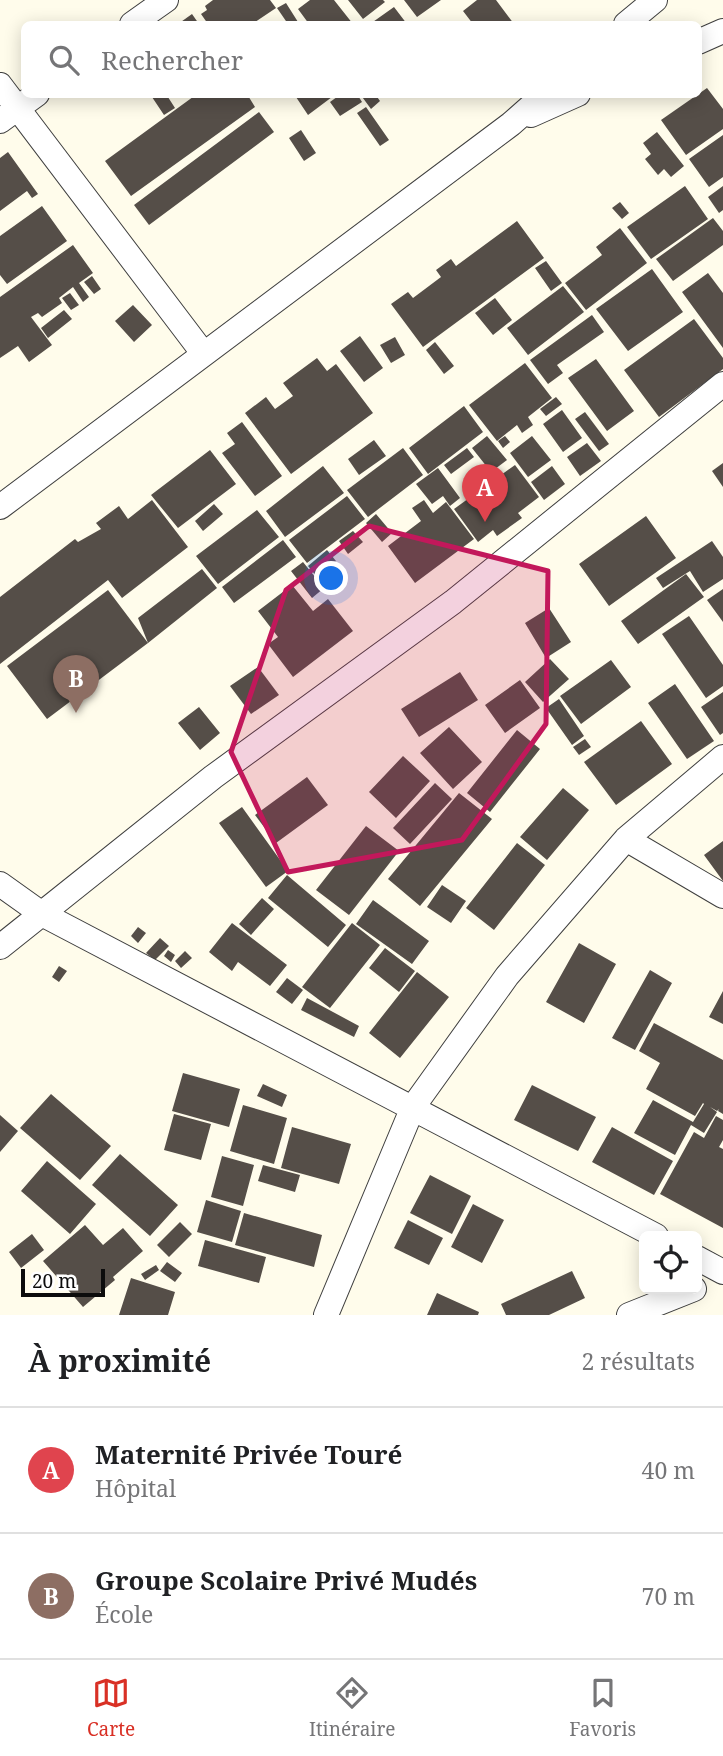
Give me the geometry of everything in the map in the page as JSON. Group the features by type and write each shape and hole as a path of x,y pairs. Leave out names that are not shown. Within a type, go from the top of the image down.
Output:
{"street":[{"path":"136,21 166,0"},
{"path":"630,21 655,0"},
{"path":"702,40 723,31"},
{"path":"0,85 203,354"},
{"path":"0,507 511,124 540,98"},
{"path":"511,124 569,98"},
{"path":"0,947 213,777 453,602 723,384"},
{"path":"326,1315 413,1107 507,976 626,839 723,757"},
{"path":"626,839 723,896"},
{"path":"0,884 42,914 647,1231"},
{"path":"702,1261 723,1274"},
{"path":"702,1284 723,1274"},
{"path":"629,1315 680,1294"}],"highlighted area":[{"path":"369,526 548,571 546,724 462,840 288,872 231,752 286,590"}],"building":[{"path":"213,0 270,0 276,8 256,21 206,21 201,14 207,10 205,6"},
{"path":"310,0 334,0 351,21 307,21 298,9"},
{"path":"348,0 383,0 385,2 363,19"},
{"path":"404,0 441,0 417,17"},
{"path":"477,0 496,0 512,21 471,21 463,11"},
{"path":"286,3 297,21 286,21 277,8"},
{"path":"394,7 405,21 374,21"},
{"path":"192,14 197,21 182,21"},
{"path":"707,88 723,109 723,129 686,155 661,120 693,98 702,98 702,91"},
{"path":"153,98 169,98 175,108 164,115"},
{"path":"192,98 249,98 255,107 131,196 105,161"},
{"path":"297,98 331,98 308,115"},
{"path":"336,98 360,98 362,102 340,116 330,102"},
{"path":"363,98 378,98 380,101 371,109"},
{"path":"366,107 389,140 380,146 357,113"},
{"path":"259,112 274,132 149,225 134,205"},
{"path":"301,130 316,153 304,161 289,138"},
{"path":"657,132 684,166 671,177 664,169 658,175 645,159 651,154 643,143"},
{"path":"723,135 723,177 709,187 689,159"},
{"path":"8,152 38,194 32,198 27,191 0,211 0,158"},
{"path":"685,186 708,219 651,259 627,227"},
{"path":"723,186 723,210 719,213 708,197"},
{"path":"620,202 629,213 622,219 612,208"},
{"path":"42,206 67,241 7,284 0,275 0,236"},
{"path":"713,218 723,231 723,245 673,281 656,259"},
{"path":"517,221 544,258 423,347 391,304 408,292 413,298 441,277 436,270 451,259 456,266"},
{"path":"620,228 647,263 586,310 565,283 602,255 596,247"},
{"path":"73,245 93,273 79,283 89,297 83,302 73,287 59,298 62,303 42,317 38,313 31,317 52,345 29,362 18,346 0,358 0,297"},
{"path":"546,261 562,283 551,291 535,268"},
{"path":"652,269 683,312 628,351 596,309"},
{"path":"708,273 723,293 723,348 682,292"},
{"path":"92,276 101,289 94,294 84,282"},
{"path":"563,286 584,312 528,355 507,328"},
{"path":"70,293 79,305 71,310 62,298"},
{"path":"495,298 512,320 493,335 475,313"},
{"path":"133,305 152,325 134,342 115,321"},
{"path":"64,310 72,319 48,338 41,328"},
{"path":"592,315 604,332 557,365 563,373 548,384 530,360"},
{"path":"694,319 723,358 723,369 659,417 624,370"},
{"path":"360,336 383,368 364,382 340,351"},
{"path":"395,337 405,355 391,363 380,345"},
{"path":"435,342 454,366 444,374 426,350"},
{"path":"317,358 327,371 336,364 373,413 291,474 245,413 266,397 275,409 293,396 283,383"},
{"path":"596,359 634,411 607,431 568,378"},
{"path":"525,363 552,398 528,417 533,425 522,433 517,425 497,441 469,405"},
{"path":"556,397 562,404 546,416 540,409"},
{"path":"464,406 483,432 428,474 409,448"},
{"path":"562,410 582,438 563,452 543,424"},
{"path":"585,412 609,444 599,451 575,419"},
{"path":"242,422 282,476 255,496 222,453 235,444 227,433"},
{"path":"487,436 507,460 491,472 472,448"},
{"path":"505,436 510,442 503,448 498,441"},
{"path":"532,436 551,460 528,477 510,453"},
{"path":"374,440 386,456 359,475 348,459"},
{"path":"587,443 601,461 580,476 567,457"},
{"path":"403,448 423,475 368,517 347,490"},
{"path":"467,448 474,457 451,474 444,465"},
{"path":"210,450 236,484 178,528 151,495"},
{"path":"723,463 723,487 712,471"},
{"path":"515,465 539,497 518,513 522,518 497,536 493,530 478,542 454,509"},
{"path":"323,466 344,493 285,537 266,511"},
{"path":"552,466 565,484 544,500 531,482"},
{"path":"438,468 460,498 450,506 443,496 432,504 416,484"},
{"path":"347,496 365,519 307,563 289,540"},
{"path":"152,500 188,547 122,598 108,580 0,664 0,597 75,539 78,542 101,529 96,523 119,506 128,519"},
{"path":"424,500 433,513 446,502 474,539 415,583 388,546 421,521 412,508"},
{"path":"214,504 223,514 203,531 195,521"},
{"path":"257,510 279,537 218,584 196,556"},
{"path":"376,514 392,533 382,542 366,523"},
{"path":"646,516 676,558 609,606 579,564"},
{"path":"353,531 363,542 348,554 339,541"},
{"path":"283,540 296,557 234,603 222,587"},
{"path":"712,541 723,557 723,579 703,592 690,571 663,588 656,578"},
{"path":"327,550 336,561 317,577 308,566"},
{"path":"303,562 324,588 312,598 291,571"},
{"path":"202,569 217,588 148,643 138,618"},
{"path":"686,574 704,597 638,644 621,621"},
{"path":"292,585 313,611 328,599 353,631 293,677 268,644 278,637 258,611"},
{"path":"723,589 723,622 707,600"},
{"path":"108,590 148,643 47,719 7,666"},
{"path":"549,608 571,642 546,658 525,623"},
{"path":"689,616 723,665 723,686 706,698 662,634"},
{"path":"550,659 569,679 543,702 525,682"},
{"path":"611,660 631,687 581,724 560,696"},
{"path":"258,667 279,695 251,714 230,686"},
{"path":"460,672 478,700 419,737 401,709"},
{"path":"520,680 540,708 505,733 485,705"},
{"path":"675,684 714,741 687,759 648,703"},
{"path":"723,692 723,733 720,735 701,707"},
{"path":"559,699 584,736 572,745 546,708"},
{"path":"199,707 220,733 200,750 178,723"},
{"path":"641,721 672,764 616,805 584,762"},
{"path":"449,727 482,762 453,789 420,753"},
{"path":"517,730 540,749 490,812 467,793"},
{"path":"585,739 591,747 579,755 573,747"},
{"path":"403,756 430,781 396,818 369,792"},
{"path":"307,777 328,805 276,843 255,815"},
{"path":"435,783 452,799 410,844 393,828"},
{"path":"563,788 589,810 547,860 520,837"},
{"path":"459,793 492,819 420,906 388,879"},
{"path":"242,807 288,871 266,887 219,823"},
{"path":"366,826 399,851 349,915 316,890"},
{"path":"723,841 723,881 704,855"},
{"path":"517,843 545,865 494,930 466,908"},
{"path":"287,875 346,925 328,947 268,898"},
{"path":"442,885 466,901 451,923 427,907"},
{"path":"262,898 274,909 251,935 239,924"},
{"path":"373,900 429,941 412,964 356,924"},
{"path":"232,923 287,965 270,986 238,962 232,971 209,952"},
{"path":"352,923 380,945 330,1008 302,987"},
{"path":"138,927 146,933 138,943 131,936"},
{"path":"160,938 169,946 155,960 146,953"},
{"path":"579,943 616,964 584,1023 546,1002"},
{"path":"385,948 415,971 399,992 369,968"},
{"path":"168,950 175,955 171,962 164,956"},
{"path":"185,951 192,958 181,968 175,961"},
{"path":"59,966 67,971 59,982 52,977"},
{"path":"650,970 672,983 635,1050 612,1038"},
{"path":"417,972 449,997 400,1058 369,1033"},
{"path":"287,978 303,990 292,1004 276,992"},
{"path":"723,991 723,1024 709,1017"},
{"path":"307,998 359,1026 354,1037 301,1010"},
{"path":"654,1023 723,1060 723,1114 719,1109 717,1111 710,1107 717,1112 704,1133 691,1125 675,1155 634,1133 653,1100 693,1122 704,1104 695,1116 646,1089 660,1063 639,1051"},
{"path":"183,1073 240,1089 229,1127 172,1111"},
{"path":"263,1084 287,1095 282,1107 257,1096"},
{"path":"532,1085 596,1117 578,1151 514,1120"},
{"path":"51,1094 111,1146 80,1180 20,1128"},
{"path":"243,1105 287,1118 274,1164 230,1151"},
{"path":"174,1114 211,1124 201,1160 164,1150"},
{"path":"0,1115 18,1131 0,1152"},
{"path":"716,1116 723,1120 723,1140 719,1147 723,1149 723,1228 660,1194 694,1132 704,1138"},
{"path":"292,1127 351,1144 339,1184 281,1168"},
{"path":"612,1127 673,1161 654,1195 592,1162"},
{"path":"120,1154 178,1205 150,1236 92,1185"},
{"path":"222,1156 254,1165 243,1206 211,1197"},
{"path":"47,1161 96,1204 70,1234 21,1191"},
{"path":"263,1165 300,1175 295,1192 258,1181"},
{"path":"430,1175 471,1196 452,1234 410,1213"},
{"path":"206,1200 241,1211 232,1242 197,1232"},
{"path":"473,1204 504,1220 482,1263 451,1247"},
{"path":"244,1213 322,1235 314,1267 235,1245"},
{"path":"408,1220 443,1238 429,1265 394,1248"},
{"path":"180,1222 192,1234 169,1257 157,1245"},
{"path":"85,1225 103,1245 123,1228 143,1251 83,1307 43,1261"},
{"path":"32,1234 44,1250 21,1268 9,1252"},
{"path":"205,1240 266,1257 259,1283 198,1266"},
{"path":"167,1262 182,1273 175,1282 160,1271"},
{"path":"156,1265 159,1270 145,1280 141,1274"},
{"path":"572,1271 585,1298 549,1315 506,1315 501,1304"},
{"path":"131,1278 175,1292 168,1315 119,1315"},
{"path":"437,1293 479,1312 478,1315 427,1315"}],"place":[{"name":"Maternité Privée Touré","path":"485,522"},
{"name":"Groupe Scolaire Privé Mudés","path":"76,713"}]}
